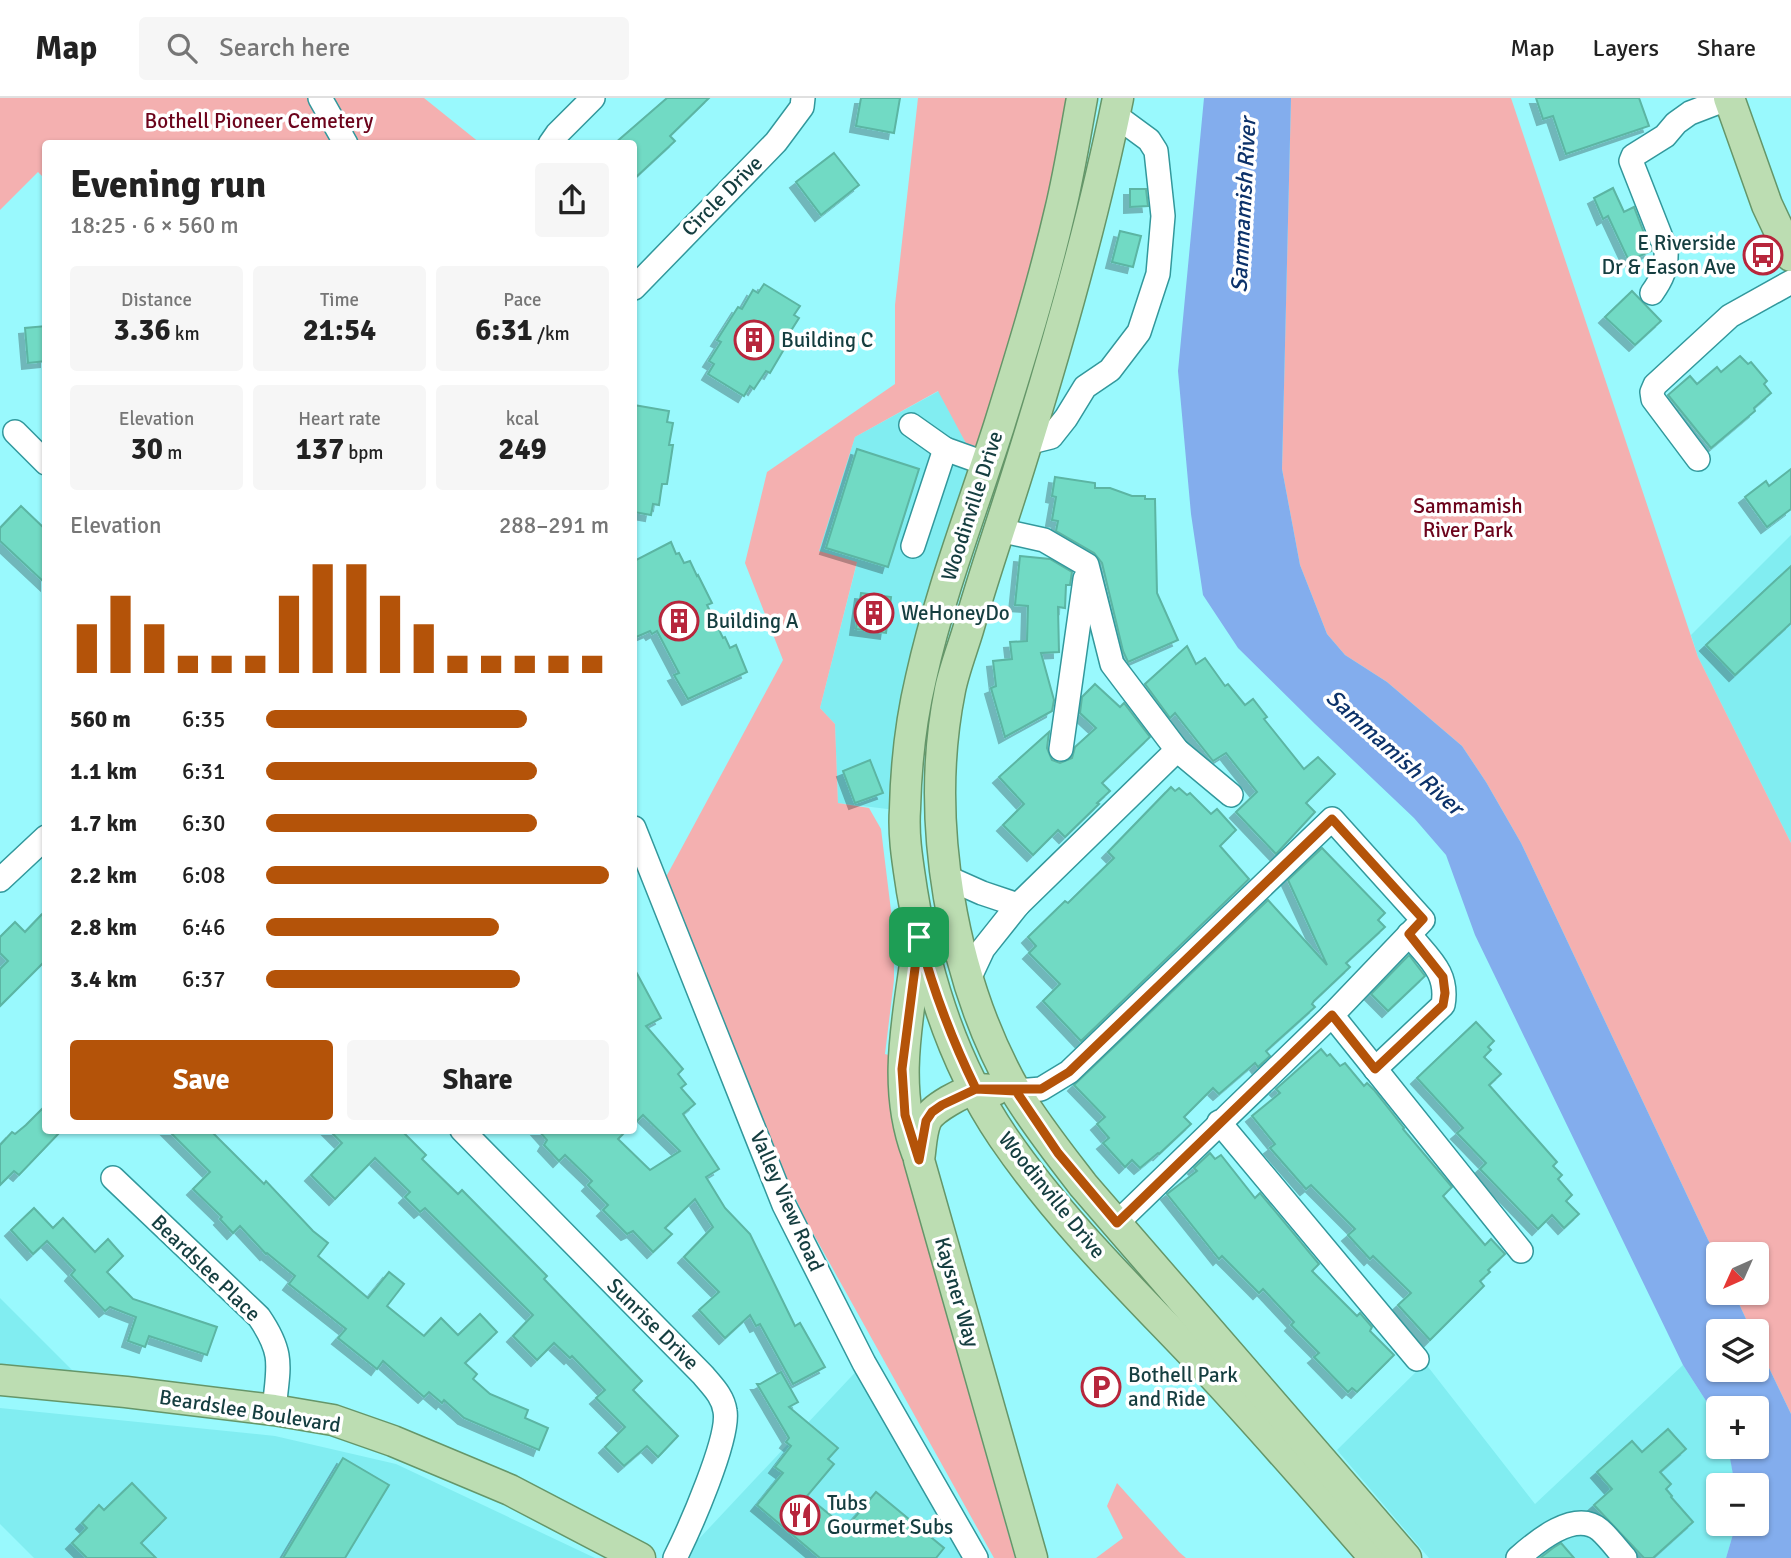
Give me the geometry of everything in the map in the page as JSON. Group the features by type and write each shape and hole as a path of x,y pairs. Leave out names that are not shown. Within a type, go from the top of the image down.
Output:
{"main road":[{"name":"Woodinville Drive","path":"1082,98 1054,237 1033,317 940,602 914,713 904,811 907,858 919,937 941,1009 976,1089 1004,1138 1064,1216 1237,1402 1375,1558"},
{"path":"1729,98 1767,205 1791,257"},
{"name":"Woodinville Drive","path":"1117,106 1092,214 1027,443 950,690 941,782 941,822 946,877 958,941 968,981 997,1054 1016,1091 1058,1153 1406,1558"},
{"path":"919,937 902,1069 905,1115 919,1160"},
{"path":"976,1089 1016,1091"},
{"name":"Kaysner Way","path":"976,1089 932,1112 926,1121 919,1160 1032,1558"},
{"name":"Beardslee Boulevard","path":"0,1380 126,1392 332,1420 393,1441 510,1490 640,1558"}],"street":[{"path":"320,98 344,140"},
{"path":"553,140 593,98"},
{"name":"Circle Drive","path":"637,277 776,142 802,107 803,98"},
{"path":"1652,293 1663,277 1667,263 1666,250 1631,161 1633,156 1665,136 1676,123 1690,113 1729,98"},
{"path":"1027,443 1051,437 1085,387 1110,370 1139,332 1158,274 1163,216 1156,151 1149,139 1117,106"},
{"path":"1698,458 1653,399 1655,385 1730,316 1791,282"},
{"path":"911,425 945,449 987,464"},
{"path":"15,432 42,459"},
{"path":"913,546 945,449"},
{"path":"999,530 1044,541 1087,565 1112,664 1177,750 1231,795"},
{"path":"1061,749 1087,565"},
{"path":"968,981 982,949 1018,905 1177,750"},
{"path":"1016,1091 1041,1089 1069,1072 1332,819 1423,919 1332,1015 1117,1223"},
{"name":"Valley View Road","path":"637,836 784,1205 864,1363 976,1558"},
{"path":"0,880 42,841"},
{"path":"946,877 1018,905"},
{"path":"1375,1069 1443,1005 1443,977 1409,934"},
{"path":"1332,1015 1521,1251"},
{"path":"1219,1122 1417,1359"},
{"name":"Sunrise Drive","path":"466,1134 703,1375 722,1398 726,1414 724,1434 698,1507 675,1558"},
{"name":"Beardslee Place","path":"113,1178 260,1317 279,1356 274,1410"},
{"path":"1518,1558 1542,1537 1584,1523 1599,1529 1625,1558"}],"shaded area":[{"path":"939,391 983,475 904,811 838,803 835,724 820,708 857,563 818,551 855,437"},
{"path":"1791,535 1791,843 1698,657 1691,635"},
{"path":"0,1298 90,1388 0,1380"},
{"path":"864,1363 976,1558 681,1558"},
{"path":"1425,1363 1535,1504 1683,1365 1706,1401 1706,1459 1730,1459 1733,1473 1706,1473 1706,1536 1732,1536 1726,1558 1429,1558 1337,1450"},
{"path":"0,1408 275,1436 396,1464 595,1558 34,1558 0,1524"}],"green space":[{"name":"Bothell Pioneer Cemetery","path":"0,98 424,98 476,140 42,140 42,176 38,172 0,210"},
{"path":"918,98 1082,98 983,475 938,391 855,437 819,551 857,562 820,708 835,724 838,803 869,808 881,829 894,935 894,980 885,1054 892,1056 891,1118 1015,1558 994,1558 804,1217 659,890 783,660 745,563 767,472 895,384 895,305"},
{"name":"Sammamish River Park","path":"1291,98 1511,98 1698,657 1791,843 1791,1414 1769,1368 1769,1319 1746,1319 1740,1306 1769,1306 1769,1242 1709,1242 1521,843 1486,782 1462,746 1387,682 1345,655 1327,634 1300,565 1282,469"},
{"path":"1117,1483 1186,1558 1096,1558 1123,1538 1107,1506"}],"water":[{"name":"Sammamish River","path":"1204,98 1291,98 1282,469 1300,565 1327,634 1345,655 1387,682 1462,746 1521,843 1709,1242 1706,1242 1706,1306 1740,1306 1746,1319 1706,1319 1706,1382 1769,1382 1769,1368 1791,1414 1791,1558 1726,1558 1732,1536 1769,1536 1769,1473 1733,1473 1730,1459 1769,1459 1769,1396 1706,1396 1706,1401 1683,1365 1475,935 1446,855 1414,818 1238,648 1203,595 1191,514 1178,371"}],"building":[{"path":"667,98 709,98 670,136 675,141 637,176 637,140 619,140"},
{"path":"861,98 900,98 894,133 856,126"},
{"path":"1536,98 1639,98 1649,126 1566,154 1553,116 1543,119"},
{"path":"834,153 859,185 821,215 796,182"},
{"path":"1613,188 1624,212 1634,207 1651,251 1629,261 1608,216 1603,219 1594,198"},
{"path":"1130,189 1146,189 1148,206 1130,207"},
{"path":"1120,231 1141,236 1133,267 1112,262"},
{"name":"Building C","path":"764,284 800,306 794,315 799,318 770,373 766,371 754,389 750,386 744,396 708,374 714,364 709,361 721,342 717,340 738,307 742,309 753,290 758,293"},
{"path":"1632,291 1661,321 1635,345 1605,317"},
{"path":"42,326 42,361 28,363 25,328"},
{"path":"1740,356 1748,364 1751,362 1767,381 1764,384 1771,393 1754,408 1755,411 1711,448 1668,395 1690,376 1697,384 1717,367 1721,372"},
{"path":"637,406 669,411 667,422 673,423 669,445 673,445 667,484 662,484 659,505 653,504 651,515 637,513"},
{"path":"857,449 919,469 888,567 826,548"},
{"path":"1791,469 1791,509 1767,527 1745,497 1766,481 1769,486"},
{"path":"1055,477 1095,483 1095,488 1110,488 1132,496 1155,499 1157,593 1178,640 1128,662 1102,563 1094,553 1056,531 1058,521 1052,520 1056,497 1052,496"},
{"path":"21,506 42,526 42,580 0,541 0,528"},
{"name":"Building A","path":"671,542 684,563 690,561 712,603 707,605 723,638 725,637 730,648 736,645 747,672 688,699 674,675 679,673 657,631 637,637 637,559"},
{"path":"1020,556 1050,559 1072,572 1070,585 1066,585 1065,608 1058,607 1059,652 1041,653 1054,700 1052,711 1005,737 991,688 996,686 993,661 1012,659 1010,642 1027,641 1028,606 1015,605"},
{"path":"1791,566 1791,623 1735,675 1706,645"},
{"name":"WeHoneyDo","path":"861,593 891,597 886,633 856,629"},
{"path":"1187,646 1196,664 1205,658 1225,686 1228,684 1245,705 1253,699 1267,717 1264,719 1304,769 1318,757 1335,774 1306,803 1315,812 1276,854 1236,812 1257,792 1226,753 1213,761 1175,713 1170,718 1145,684"},
{"path":"1095,684 1120,707 1124,703 1150,737 1102,783 1110,791 1097,803 1099,804 1065,837 1058,830 1033,855 1003,825 1024,804 999,777 1049,732 1047,748 1052,760 1060,763 1072,758 1075,747 1096,728 1080,713 1082,697"},
{"path":"870,760 883,793 855,803 843,771"},
{"path":"1171,787 1175,791 1179,788 1187,795 1190,793 1211,814 1217,809 1236,830 1220,846 1249,879 1081,1041 1043,1001 1060,984 1029,953 1036,946 1028,937 1114,858 1108,852"},
{"path":"1322,848 1385,913 1378,920 1385,927 1346,963 1350,967 1314,1001 1312,1004 1315,1007 1266,1051 1270,1056 1258,1067 1255,1063 1219,1094 1213,1088 1184,1117 1191,1124 1159,1154 1140,1168 1132,1160 1125,1167 1103,1143 1109,1138 1097,1124 1105,1117 1074,1085 1268,900 1327,965 1288,880"},
{"path":"42,914 42,964 0,1006 0,969 8,961 0,953 0,937 15,922 25,932"},
{"path":"1409,955 1425,976 1388,1011 1371,994"},
{"path":"637,974 661,1018 646,1026 683,1069 678,1074 686,1084 681,1088 695,1104 683,1114 719,1169 706,1177 725,1208 750,1234 795,1326 800,1323 825,1367 793,1384 760,1324 756,1326 750,1315 725,1338 699,1310 719,1292 684,1257 713,1227 695,1199 665,1228 672,1234 653,1252 633,1231 627,1234 603,1210 608,1205 588,1185 592,1181 565,1155 559,1161 544,1145 547,1140 542,1134 623,1134 618,1139 650,1170 680,1151 643,1115 637,1121"},
{"path":"1476,1022 1494,1041 1488,1047 1491,1050 1484,1057 1501,1074 1489,1085 1557,1162 1553,1166 1562,1175 1558,1179 1572,1195 1566,1201 1579,1214 1564,1228 1552,1215 1538,1229 1480,1169 1486,1163 1457,1133 1463,1128 1417,1078"},
{"path":"1321,1049 1327,1056 1330,1054 1340,1066 1345,1063 1364,1086 1367,1083 1374,1090 1452,1187 1443,1196 1485,1245 1491,1239 1505,1254 1480,1281 1484,1286 1430,1340 1398,1305 1411,1293 1373,1256 1370,1259 1348,1235 1355,1229 1311,1185 1306,1189 1270,1148 1275,1144 1252,1116 1280,1093 1276,1089"},
{"path":"42,1109 42,1134 58,1134 19,1175 14,1171 0,1185 0,1145 12,1132 15,1134"},
{"path":"172,1134 214,1134 328,1243 318,1256 368,1298 389,1272 404,1284 387,1306 424,1336 441,1318 458,1335 480,1314 497,1332 465,1363 477,1374 473,1379 490,1394 528,1410 525,1418 548,1428 539,1450 464,1418 444,1400 442,1403 429,1392 424,1397 383,1361 377,1369 338,1338 346,1329 289,1284 295,1276 266,1254 240,1226 233,1233 220,1219 222,1217 193,1189 210,1172"},
{"path":"333,1134 405,1134 426,1155 422,1159 458,1194 462,1190 547,1276 544,1279 642,1381 633,1390 678,1436 658,1457 647,1446 624,1466 605,1447 625,1427 596,1398 605,1390 572,1356 570,1358 554,1343 537,1360 513,1336 533,1315 425,1208 420,1212 405,1197 410,1192 375,1158 335,1199 311,1175 342,1143"},
{"path":"1210,1153 1215,1159 1221,1155 1255,1198 1260,1193 1319,1264 1312,1271 1357,1316 1360,1313 1372,1327 1370,1331 1394,1355 1357,1392 1352,1388 1348,1392 1314,1357 1319,1353 1291,1325 1294,1322 1263,1289 1259,1293 1222,1256 1219,1259 1167,1194 1197,1171 1194,1168"},
{"path":"34,1208 53,1228 63,1218 95,1252 108,1239 123,1256 107,1272 133,1299 217,1327 207,1355 149,1336 145,1347 128,1341 136,1317 110,1307 105,1311 71,1275 75,1270 47,1241 33,1254 11,1230"},
{"path":"781,1372 798,1402 789,1407 838,1448 828,1459 834,1464 807,1496 846,1528 876,1492 944,1548 936,1558 820,1558 757,1505 783,1473 775,1467 791,1446 786,1442 789,1438 757,1384"},
{"path":"1668,1429 1686,1449 1660,1472 1671,1484 1666,1489 1671,1497 1693,1522 1653,1558 1644,1558 1594,1505 1612,1489 1597,1472 1632,1441 1642,1452"},
{"path":"343,1458 389,1485 345,1558 283,1558"},
{"path":"132,1483 166,1518 141,1543 156,1558 87,1558 72,1543 87,1528 82,1523 99,1505 104,1510"},
{"path":"1561,1543 1574,1558 1540,1558 1553,1548"}],"place":[{"name":"E Riverside Dr & Eason Ave","path":"1763,255"},
{"name":"Building C","path":"754,340"},
{"name":"WeHoneyDo","path":"874,613"},
{"name":"Building A","path":"679,621"},
{"name":"Bothell Park and Ride","path":"1101,1387"},
{"name":"Tubs Gourmet Subs","path":"800,1515"}],"route":[{"path":"919,937 902,1069 905,1115 919,1160 922,1135 932,1112 976,1089 1016,1091 1058,1153 1117,1223 1332,1015 1375,1069 1429,1021 1443,1005 1445,993 1443,977 1409,934 1423,919 1332,819 1069,1072 1041,1089 976,1089 936,997 919,937"}]}
